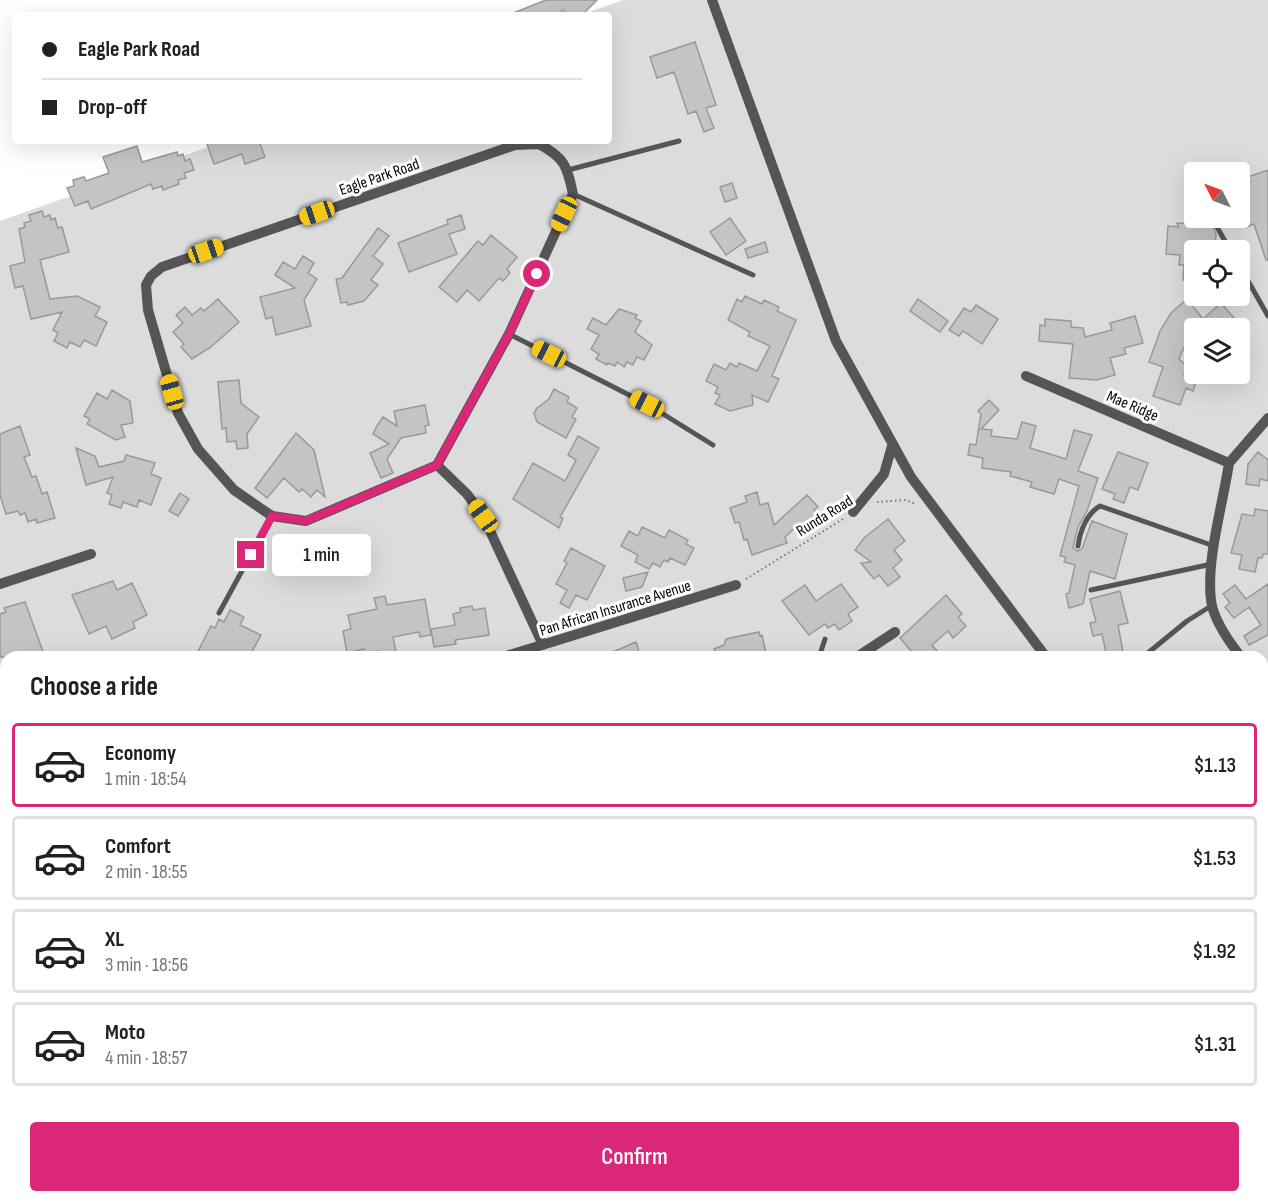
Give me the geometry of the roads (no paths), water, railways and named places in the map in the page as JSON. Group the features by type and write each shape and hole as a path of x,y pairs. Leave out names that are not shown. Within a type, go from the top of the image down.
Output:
{"street":[{"path":"712,0 836,341 911,477 1041,651"},
{"name":"Eagle Park Road","path":"437,465 306,521 272,516 234,490 198,449 178,413 148,310 146,285 151,276 162,267 520,144"},
{"name":"Eagle Park Road","path":"539,144 559,155 568,170"},
{"path":"543,645 483,516 466,494 437,465 509,334 573,194 568,170"},
{"name":"Mae Ridge","path":"1026,376 1229,463"},
{"path":"1238,651 1222,628 1212,605 1214,546 1229,463 1268,418"},
{"path":"854,512 884,474 892,446"},
{"path":"0,584 91,554"},
{"name":"Pan African Insurance Avenue","path":"523,651 736,585"},
{"path":"866,651 896,632"}],"lane":[{"path":"568,170 679,141"},
{"path":"573,194 753,274"},
{"path":"1250,285 1268,316"},
{"path":"509,334 647,404 713,445"},
{"path":"1078,546 1079,535 1092,510 1100,506 1214,546"},
{"path":"219,613 272,516"},
{"path":"1091,590 1213,564"},
{"path":"1150,651 1187,621 1212,605"},
{"path":"821,651 825,639"}]}
